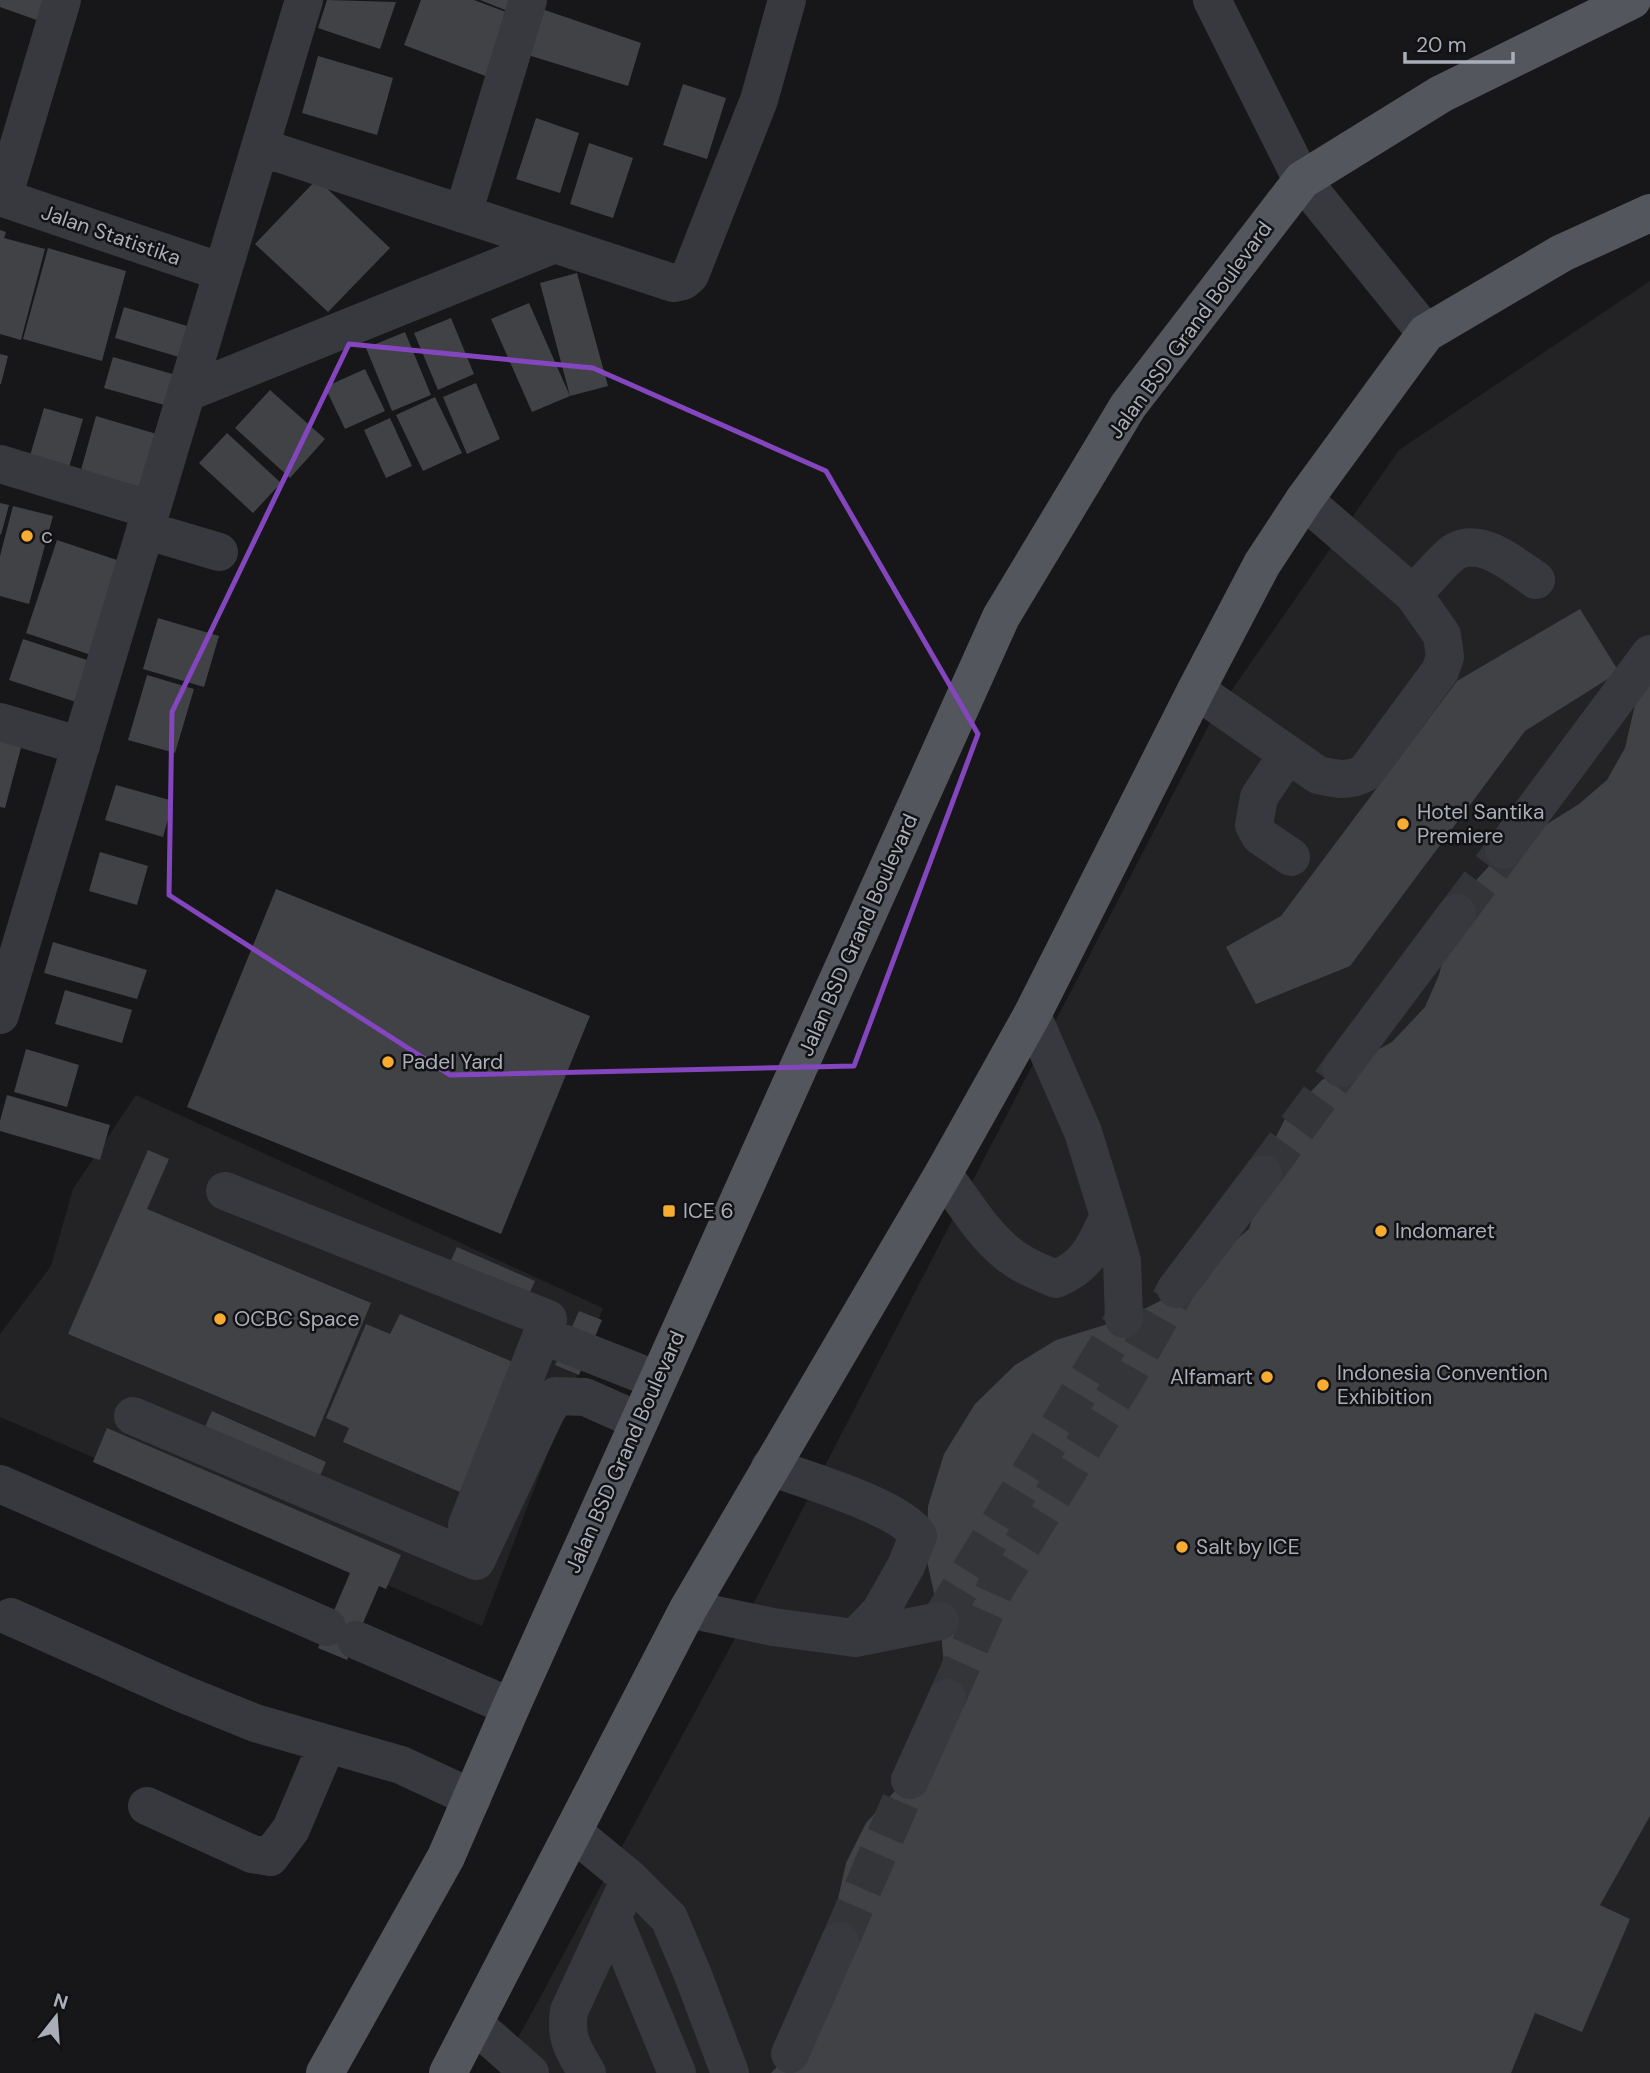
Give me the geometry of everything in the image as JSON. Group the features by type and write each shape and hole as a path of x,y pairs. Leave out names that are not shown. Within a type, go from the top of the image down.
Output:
{"main road":[{"name":"Jalan BSD Grand Boulevard","path":"325,2073 446,1857 510,1707 1001,617 1128,406 1301,180 1441,94 1632,0"},
{"path":"448,2073 688,1609 943,1174 1032,1015 1262,564 1304,500 1426,333 1562,253 1650,213"}],"street":[{"path":"1,197 62,0"},
{"path":"0,1015 304,0"},
{"path":"463,214 527,0"},
{"path":"260,147 673,283 683,281 690,275 759,100 788,0"},
{"path":"1212,0 1301,180 1426,333"},
{"name":"Jalan Statistika","path":"1,197 222,272"},
{"path":"186,393 555,244"},
{"path":"0,464 148,520 219,552"},
{"path":"1196,690 1318,775 1353,779 1365,773 1440,671 1445,657 1442,635 1413,594 1304,500"},
{"path":"1413,594 1456,551 1472,548 1490,551 1536,580"},
{"path":"1504,850 1650,654"},
{"path":"0,722 80,746"},
{"path":"1288,754 1259,797 1254,825 1260,835 1291,857"},
{"path":"1341,1068 1457,913"},
{"path":"1032,1015 1083,1132 1109,1216 1122,1261 1124,1319"},
{"path":"943,1174 987,1232 1007,1253 1056,1279 1072,1273 1091,1253 1109,1216"},
{"path":"1176,1290 1263,1174"},
{"path":"225,1191 548,1320 456,1553"},
{"path":"542,1335 657,1380"},
{"path":"133,1416 476,1561 556,1396 585,1397 639,1420"},
{"path":"770,1467 884,1509 914,1528 918,1536 906,1566 880,1612 855,1638"},
{"path":"0,1484 510,1707"},
{"path":"688,1609 773,1627 855,1638 940,1621"},
{"path":"11,1617 255,1723 401,1765 472,1798"},
{"path":"910,1780 947,1698"},
{"path":"147,1806 252,1854 270,1857 291,1829 327,1744"},
{"path":"573,1832 630,1879 669,1918 730,2073"},
{"path":"587,2073 566,2030 569,2011 630,1879"},
{"path":"612,1917 677,2073"},
{"path":"790,2054 840,1941"},
{"path":"474,2024 530,2073"}],"highlighted area":[{"path":"349,344 593,368 826,471 978,734 854,1066 450,1075 169,895 172,712"}],"shaded area":[{"path":"1650,281 1650,2073 499,2073 745,1620 1213,717 1399,450"},
{"path":"136,1095 603,1308 482,1626 0,1417 0,1334 51,1266 73,1189"}],"building":[{"path":"0,0 53,0 45,23 0,7"},
{"path":"327,0 396,2 380,49 318,28"},
{"path":"421,0 474,0 511,14 488,77 404,45"},
{"path":"480,0 515,0 510,12"},
{"path":"542,9 641,43 628,86 528,55"},
{"path":"318,56 393,78 377,135 302,113"},
{"path":"683,84 726,98 707,159 663,145"},
{"path":"536,118 579,133 560,193 516,179"},
{"path":"589,143 633,158 613,218 570,204"},
{"path":"317,179 390,248 328,312 255,244"},
{"path":"0,230 6,232 4,238 45,249 21,340 0,334"},
{"path":"48,248 126,271 102,361 23,339"},
{"path":"577,273 608,386 570,396 540,283"},
{"path":"529,303 570,396 532,412 491,319"},
{"path":"124,307 187,326 179,357 115,338"},
{"path":"451,318 474,374 438,390 414,333"},
{"path":"405,332 431,395 392,411 366,348"},
{"path":"0,354 8,356 1,384 0,384"},
{"path":"113,357 176,375 168,406 104,388"},
{"path":"365,369 385,411 345,429 325,387"},
{"path":"476,383 500,439 467,454 443,397"},
{"path":"270,390 325,439 290,478 235,428"},
{"path":"435,397 462,453 423,471 396,415"},
{"path":"44,408 83,419 68,471 29,459"},
{"path":"96,416 160,435 142,497 79,477"},
{"path":"390,418 412,466 386,478 364,430"},
{"path":"227,433 281,483 253,513 199,463"},
{"name":"c","path":"0,503 9,505 1,535 0,534"},
{"name":"c","path":"13,506 53,516 29,604 0,596 0,556"},
{"path":"57,540 123,562 91,655 26,633"},
{"name":"Hotel Santika Premiere","path":"1580,609 1619,672 1525,731 1350,966 1256,1004 1226,947 1281,916 1457,681"},
{"path":"158,618 219,636 204,687 143,669"},
{"path":"23,639 90,661 76,702 9,680"},
{"name":"Indonesia Convention Exhibition","path":"1650,666 1650,1816 1600,1905 1630,1919 1582,2032 1535,2013 1511,2073 771,2073 790,2054 840,1941 838,1899 846,1863 866,1823 894,1792 923,1771 947,1698 940,1621 927,1561 928,1506 944,1454 975,1404 1015,1365 1056,1340 1124,1319 1166,1298 1249,1229 1266,1156 1286,1117 1322,1080 1392,1042 1425,1007 1439,975 1451,927 1468,889 1501,853 1579,804 1607,780 1625,748 1637,696"},
{"path":"147,675 194,689 175,753 128,740"},
{"path":"0,738 22,744 5,808 0,807"},
{"path":"116,785 173,801 163,837 105,820"},
{"path":"100,852 148,866 137,905 89,891"},
{"name":"Padel Yard","path":"276,889 590,1016 501,1234 187,1107"},
{"path":"53,942 147,970 137,999 44,973"},
{"path":"65,990 132,1010 122,1043 55,1024"},
{"path":"26,1049 79,1065 67,1107 14,1092"},
{"path":"7,1095 110,1125 100,1160 0,1131"},
{"name":"OCBC Space","path":"148,1150 169,1159 147,1209 371,1303 315,1437 68,1334"},
{"path":"457,1247 535,1281 529,1294 451,1260"},
{"path":"579,1311 602,1320 579,1375 555,1365"},
{"path":"400,1314 515,1363 460,1492 343,1442 349,1428 326,1418 366,1324 390,1334"},
{"path":"212,1411 326,1462 316,1485 202,1434"},
{"path":"107,1428 401,1555 386,1589 379,1586 347,1660 318,1648 350,1573 93,1462"}],"tunnel":[{"path":"1457,913 1504,850"},
{"path":"1263,1174 1341,1068"},
{"path":"947,1698 996,1587 1125,1379 1176,1289"},
{"path":"940,1621 1124,1319"},
{"path":"840,1941 910,1780"}],"place":[{"name":"c","path":"27,536"},
{"name":"Hotel Santika Premiere","path":"1403,824"},
{"name":"Padel Yard","path":"388,1062"},
{"name":"ICE 6","path":"669,1211"},
{"name":"Indomaret","path":"1381,1231"},
{"name":"OCBC Space","path":"220,1319"},
{"name":"Alfamart","path":"1267,1377"},
{"name":"Indonesia Convention Exhibition","path":"1323,1385"},
{"name":"Salt by ICE","path":"1182,1547"}]}
